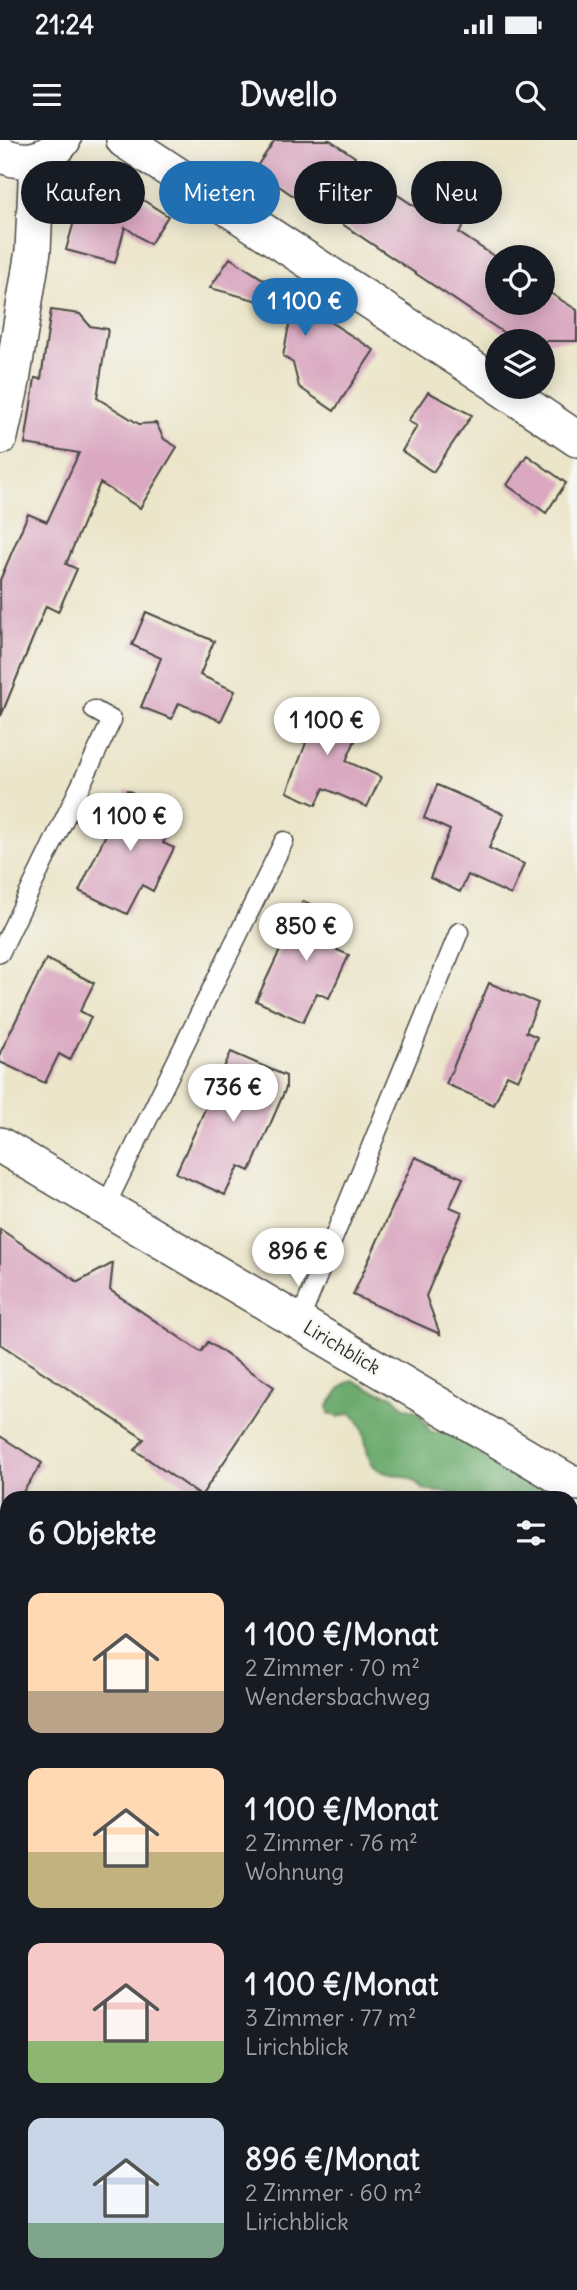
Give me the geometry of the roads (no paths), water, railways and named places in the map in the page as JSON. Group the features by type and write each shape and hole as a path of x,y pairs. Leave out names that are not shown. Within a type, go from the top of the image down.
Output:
{"street":[{"path":"124,140 485,377"},
{"path":"0,154 25,161 50,149"},
{"path":"0,437 11,387 50,149"},
{"path":"518,399 577,439"},
{"name":"Lirichblick","path":"0,1145 569,1482 577,1483"}],"lane":[{"path":"0,953 113,720 94,710"},
{"path":"105,1208 284,841"},
{"path":"299,1322 459,932"}]}
